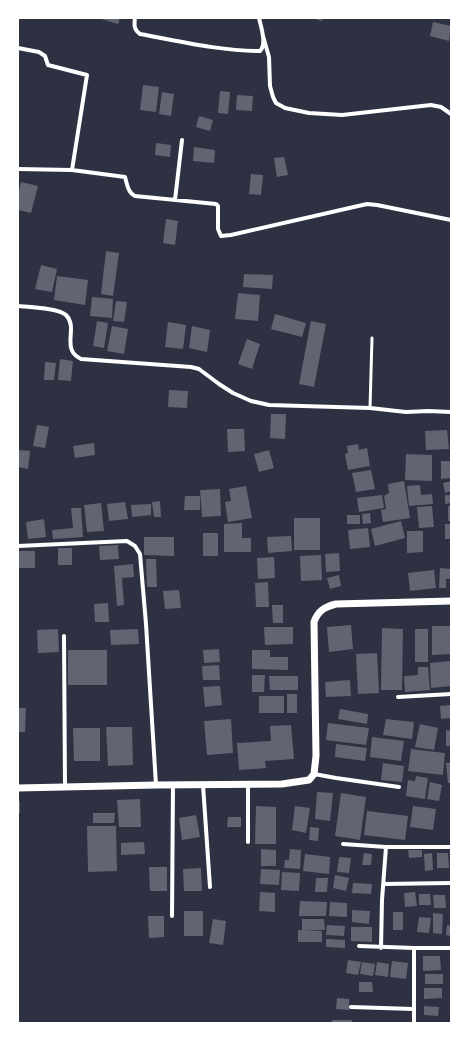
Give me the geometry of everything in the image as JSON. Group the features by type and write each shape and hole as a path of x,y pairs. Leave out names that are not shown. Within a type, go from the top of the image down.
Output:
{"street":[{"path":"135,18 135,28 140,34 188,43 248,51 260,51 263,46 263,36"},
{"path":"259,18 269,57 270,86 273,97 276,103 285,108 309,113 342,115 431,105 441,107 451,114"},
{"path":"18,48 39,52 45,56 48,65 87,75 72,170"},
{"path":"175,200 182,140"},
{"path":"18,169 72,170 125,177 129,191 135,196 218,205 218,229 220,236 231,235 367,204 451,220"},
{"path":"18,306 60,312 66,315 69,319 71,351 74,356 81,359 178,365 195,368 207,374 233,393 251,401 269,405 370,408 406,412 451,412"},
{"path":"18,546 127,541 135,546 140,554 146,617 156,784"},
{"path":"18,788 156,784 248,785 282,784 309,780 314,774 316,756 314,622 318,613 327,606 336,604 451,601"},
{"path":"64,636 65,786"},
{"path":"398,697 451,694"},
{"path":"314,774 399,787"},
{"path":"172,916 173,785"},
{"path":"203,785 210,887"},
{"path":"248,785 248,842"},
{"path":"343,844 386,847 451,847"},
{"path":"381,948 382,900 386,847"},
{"path":"384,884 451,883"},
{"path":"359,946 381,948 451,948"},
{"path":"414,948 414,1023"},
{"path":"351,1007 413,1009"}],"lane":[{"path":"370,408 372,338"}],"building":[{"path":"98,18 120,18 118,24"},
{"path":"312,18 322,18 322,21"},
{"path":"433,22 451,26 449,41 430,36"},
{"path":"143,85 159,87 156,112 140,110"},
{"path":"220,91 230,92 228,114 218,113"},
{"path":"162,92 174,94 171,116 159,114"},
{"path":"237,95 253,96 252,111 236,110"},
{"path":"199,116 213,120 210,131 196,127"},
{"path":"156,143 171,145 170,157 155,155"},
{"path":"194,147 215,150 214,163 193,161"},
{"path":"284,157 288,175 277,177 274,158"},
{"path":"251,174 263,175 261,195 249,194"},
{"path":"21,182 38,186 31,213 18,210 18,194"},
{"path":"166,219 178,221 175,245 163,243"},
{"path":"106,251 119,253 113,296 101,294"},
{"path":"41,265 57,269 52,292 35,289"},
{"path":"244,274 273,275 272,289 243,287"},
{"path":"57,276 88,280 85,305 54,300"},
{"path":"238,293 260,295 258,321 235,319"},
{"path":"92,297 113,299 112,318 90,316"},
{"path":"116,301 127,302 124,322 113,321"},
{"path":"275,314 306,323 302,337 271,329"},
{"path":"97,321 108,323 104,348 93,346"},
{"path":"311,321 326,324 314,387 299,384"},
{"path":"168,322 186,325 183,349 165,347"},
{"path":"112,326 128,329 124,354 107,351"},
{"path":"192,326 210,330 207,352 189,348"},
{"path":"247,339 260,344 252,369 238,364"},
{"path":"60,359 73,361 71,381 58,380"},
{"path":"45,362 56,363 54,380 44,380"},
{"path":"169,390 188,391 187,408 168,407"},
{"path":"271,414 286,414 285,439 270,438"},
{"path":"37,425 49,427 45,448 33,446"},
{"path":"227,429 244,429 245,451 228,452"},
{"path":"447,430 449,449 426,450 425,431"},
{"path":"94,443 95,455 75,458 73,446"},
{"path":"358,444 359,450 367,448 370,466 348,470 345,454 348,453 347,446"},
{"path":"18,450 30,451 28,469 18,467"},
{"path":"269,450 274,468 259,472 254,454"},
{"path":"406,454 432,455 432,481 405,480"},
{"path":"441,461 451,461 451,478 441,479"},
{"path":"371,470 375,489 356,492 352,473"},
{"path":"404,481 410,518 383,522 381,510 386,509 384,496 389,493 388,484"},
{"path":"451,481 451,491 445,493 443,483"},
{"path":"420,485 421,495 432,494 433,504 409,506 407,486"},
{"path":"246,486 252,518 228,522 225,502 231,501 229,489"},
{"path":"220,489 221,516 202,517 200,490"},
{"path":"382,495 384,508 359,512 357,498"},
{"path":"445,495 451,495 451,503 445,504"},
{"path":"185,496 200,496 200,510 184,510"},
{"path":"160,501 161,517 154,517 152,502"},
{"path":"125,502 128,519 109,521 107,504"},
{"path":"101,503 104,531 87,532 84,505"},
{"path":"151,504 151,515 132,517 131,505"},
{"path":"432,506 434,527 419,528 417,507"},
{"path":"448,506 451,506 451,521 448,521"},
{"path":"71,508 81,508 83,537 53,539 52,530 73,528"},
{"path":"370,513 371,523 363,524 362,514"},
{"path":"347,515 360,515 360,524 347,524"},
{"path":"294,518 320,518 320,550 294,550"},
{"path":"44,519 46,537 28,539 26,522"},
{"path":"401,521 405,538 375,546 371,529"},
{"path":"242,523 242,538 251,538 251,552 224,552 224,524"},
{"path":"445,524 451,524 451,539 445,539"},
{"path":"368,528 370,547 350,549 348,530"},
{"path":"407,531 423,531 423,552 407,553"},
{"path":"203,533 218,533 218,556 203,556"},
{"path":"291,536 292,551 268,553 267,537"},
{"path":"144,537 174,537 174,556 144,555"},
{"path":"118,545 119,559 100,560 99,546"},
{"path":"58,548 72,548 72,565 58,565"},
{"path":"18,551 35,551 35,568 18,568"},
{"path":"339,553 340,571 326,572 325,554"},
{"path":"321,555 322,580 301,581 300,556"},
{"path":"274,557 275,578 258,579 257,558"},
{"path":"146,559 156,559 157,587 147,587"},
{"path":"133,564 134,577 122,578 124,605 117,606 114,566"},
{"path":"440,568 451,569 451,579 446,579 446,588 439,588"},
{"path":"434,570 436,588 410,591 408,573"},
{"path":"339,575 341,586 330,589 327,578"},
{"path":"268,582 269,607 256,607 255,583"},
{"path":"179,590 181,608 165,609 163,591"},
{"path":"108,603 109,622 95,622 94,604"},
{"path":"272,605 283,605 283,623 273,623"},
{"path":"351,625 353,649 329,652 327,627"},
{"path":"432,626 451,626 451,654 432,655"},
{"path":"264,627 293,627 293,644 265,645"},
{"path":"382,628 403,629 402,690 381,690"},
{"path":"58,629 59,652 38,653 37,630"},
{"path":"138,629 139,644 111,645 110,630"},
{"path":"415,629 428,629 428,662 415,662"},
{"path":"219,649 220,662 204,663 203,650"},
{"path":"68,650 107,650 107,685 68,685"},
{"path":"252,650 270,650 270,657 288,657 288,670 252,669"},
{"path":"377,653 379,693 358,694 356,654"},
{"path":"451,661 451,686 431,688 430,663"},
{"path":"219,665 220,680 203,680 202,666"},
{"path":"418,667 428,667 430,690 405,692 404,676 418,675"},
{"path":"252,675 265,675 264,692 252,692"},
{"path":"269,676 298,676 298,690 270,690"},
{"path":"350,680 351,696 326,697 325,682"},
{"path":"220,686 222,705 205,707 203,687"},
{"path":"287,694 297,694 297,713 287,713"},
{"path":"259,696 284,696 284,713 259,713"},
{"path":"451,705 451,718 441,719 440,706"},
{"path":"18,708 26,708 25,732 18,732"},
{"path":"340,709 368,714 367,724 338,719"},
{"path":"231,719 233,753 207,755 204,721"},
{"path":"386,719 414,722 412,739 383,735"},
{"path":"328,723 369,728 366,745 326,740"},
{"path":"420,724 438,728 434,750 415,747"},
{"path":"291,725 294,759 265,761 266,768 239,770 237,743 271,741 270,726"},
{"path":"106,727 132,727 133,765 108,766"},
{"path":"73,728 100,728 100,761 74,761"},
{"path":"446,730 451,731 451,746 446,746"},
{"path":"372,737 404,741 401,761 370,757"},
{"path":"336,744 367,748 365,761 335,757"},
{"path":"411,749 445,753 443,775 408,771"},
{"path":"383,763 404,766 402,782 381,780"},
{"path":"446,763 451,763 451,783 448,783"},
{"path":"416,776 428,778 425,799 406,796 408,780 415,781"},
{"path":"430,782 442,785 439,801 427,799"},
{"path":"317,792 333,793 330,821 315,819"},
{"path":"341,793 366,797 360,840 335,836"},
{"path":"140,799 141,827 119,827 117,800"},
{"path":"18,801 20,801 20,813 18,813"},
{"path":"256,806 276,807 276,844 255,844"},
{"path":"295,806 310,808 306,833 292,830"},
{"path":"413,806 436,809 433,830 410,827"},
{"path":"367,811 408,816 405,840 364,835"},
{"path":"93,813 115,813 114,823 93,823"},
{"path":"196,815 200,837 182,840 179,818"},
{"path":"228,817 241,817 241,827 227,827"},
{"path":"87,826 116,826 117,871 88,872"},
{"path":"310,827 319,828 318,841 309,840"},
{"path":"144,842 145,854 121,855 121,843"},
{"path":"261,849 276,850 276,866 261,866"},
{"path":"290,849 301,850 300,869 284,868 285,860 289,860"},
{"path":"408,850 422,850 422,857 409,858"},
{"path":"364,853 372,854 371,865 362,865"},
{"path":"432,853 433,870 425,871 424,854"},
{"path":"437,853 448,853 449,868 437,868"},
{"path":"305,854 330,857 329,874 303,871"},
{"path":"339,857 351,858 349,873 337,872"},
{"path":"149,867 167,867 167,891 150,891"},
{"path":"201,868 202,891 184,891 183,869"},
{"path":"261,869 280,870 279,885 260,884"},
{"path":"282,872 300,873 299,891 281,890"},
{"path":"335,875 349,878 346,891 333,888"},
{"path":"316,878 328,878 327,892 315,892"},
{"path":"353,883 372,884 371,894 352,893"},
{"path":"260,892 275,893 275,912 259,911"},
{"path":"415,892 417,906 405,907 404,893"},
{"path":"419,894 430,894 431,905 419,905"},
{"path":"433,895 445,895 446,908 434,908"},
{"path":"300,901 327,902 326,916 299,916"},
{"path":"330,902 347,903 347,917 329,916"},
{"path":"352,910 370,911 369,924 352,922"},
{"path":"184,911 203,911 203,936 184,936"},
{"path":"393,912 403,912 403,930 393,930"},
{"path":"433,913 443,914 442,934 433,933"},
{"path":"148,916 164,916 164,937 149,938"},
{"path":"419,917 431,918 429,933 417,932"},
{"path":"213,919 226,921 223,945 209,943"},
{"path":"302,919 324,919 325,930 304,930 322,931 322,942 298,942 298,930 302,930"},
{"path":"327,925 345,926 344,936 326,935"},
{"path":"447,925 451,926 451,936 446,935"},
{"path":"351,927 372,927 372,942 351,941"},
{"path":"326,939 345,940 345,948 326,947"},
{"path":"423,956 440,956 441,970 423,971"},
{"path":"348,960 361,962 358,975 346,973"},
{"path":"392,961 408,963 406,979 390,977"},
{"path":"362,962 375,964 373,976 360,974"},
{"path":"377,962 389,964 388,977 375,975"},
{"path":"425,974 443,974 443,984 425,984"},
{"path":"359,982 372,982 373,992 359,992"},
{"path":"424,988 442,988 442,998 424,999"},
{"path":"337,998 349,999 349,1010 336,1009"},
{"path":"424,1006 439,1007 438,1016 424,1015"},
{"path":"332,1020 352,1020 352,1023 331,1023"}]}
